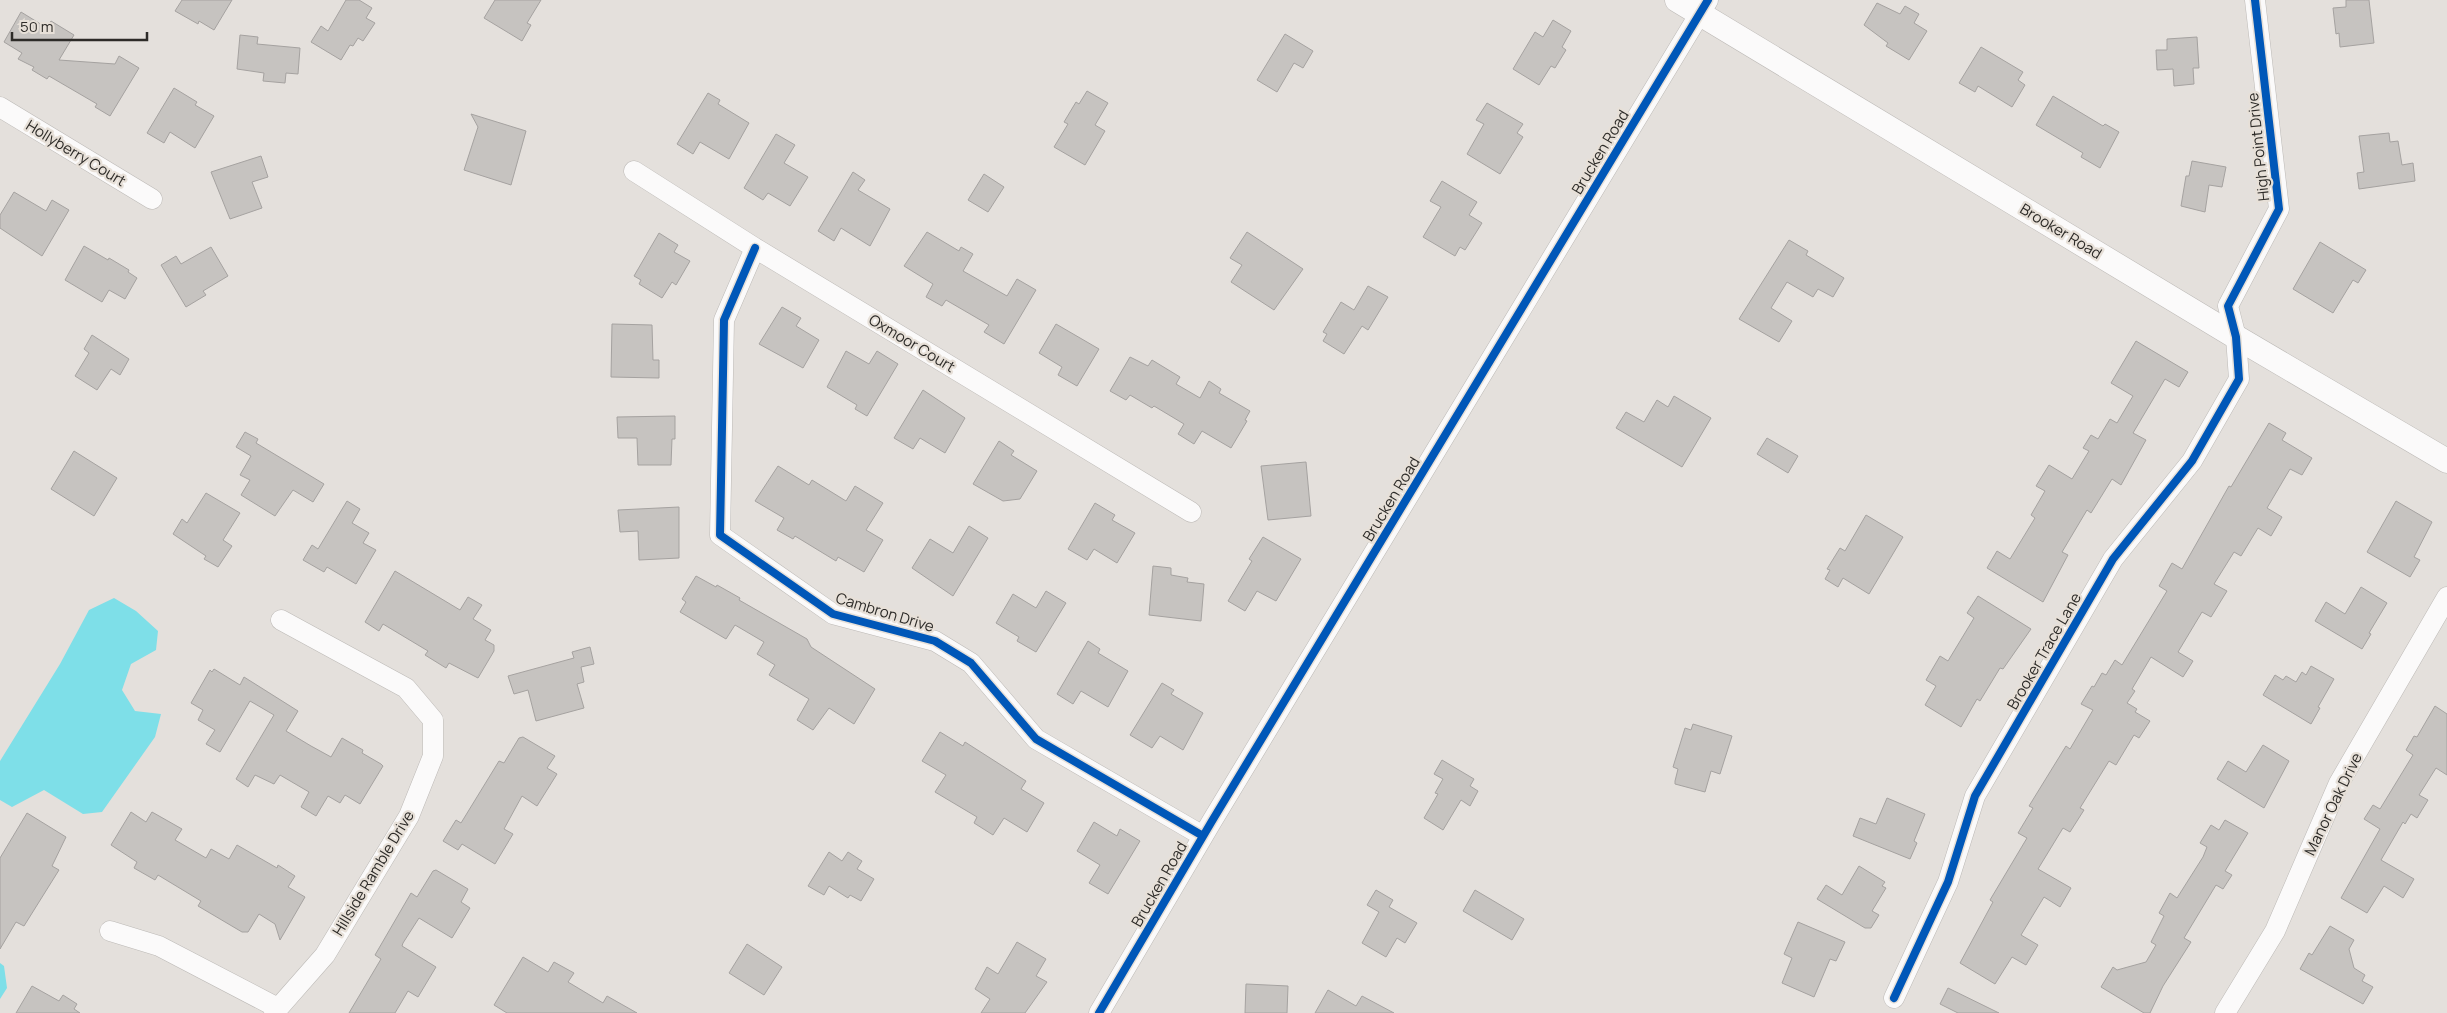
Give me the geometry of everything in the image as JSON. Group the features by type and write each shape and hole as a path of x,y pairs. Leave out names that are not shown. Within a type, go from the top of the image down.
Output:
{"street":[{"name":"Brooker Road","path":"1677,0 1704,7 2236,337 2447,461"},
{"name":"High Point Drive","path":"2236,337 2228,306 2279,209 2256,0"},
{"name":"Brucken Road","path":"1099,1013 1203,836 1704,7"},
{"name":"Hollyberry Court","path":"0,107 152,199"},
{"name":"Oxmoor Court","path":"634,171 755,248 1191,512"},
{"name":"Cambron Drive","path":"755,248 724,320 720,535 833,614 935,641 972,663 1036,739 1203,836"},
{"name":"Brooker Trace Lane","path":"1894,998 1948,882 1975,796 2113,559 2192,460 2239,379 2236,337"},
{"name":"Manor Oak Drive","path":"2225,1013 2276,931 2339,784 2447,597"},
{"name":"Hillside Ramble Drive","path":"276,1010 325,955 409,816 432,756 433,720 406,688 280,620"},
{"path":"110,931 159,946 276,1010"}],"water":[{"path":"114,598 136,611 158,631 156,650 131,664 122,690 135,711 161,714 155,737 102,812 83,814 44,790 12,807 0,800 0,761 60,664 89,610"},
{"path":"0,963 4,966 7,988 0,999"}],"building":[{"path":"182,0 232,0 214,30 199,21 198,24 175,11"},
{"path":"346,0 359,0 372,8 366,18 375,23 363,41 358,38 353,46 350,45 341,60 311,42 321,26 328,31"},
{"path":"495,0 541,0 527,23 531,25 522,41 484,18"},
{"path":"2346,0 2369,0 2374,43 2340,47 2339,33 2336,34 2333,8 2346,7"},
{"path":"1877,3 1900,14 1905,6 1919,14 1914,23 1927,31 1909,60 1886,46 1888,43 1864,25"},
{"path":"21,12 47,28 51,21 74,35 59,60 115,64 119,56 139,68 110,116 95,107 97,104 49,76 47,79 32,70 34,67 18,59 22,53 4,42"},
{"path":"1553,20 1571,31 1562,47 1566,50 1555,68 1551,66 1539,85 1513,69 1535,32 1543,37"},
{"path":"1285,34 1313,51 1303,68 1294,63 1277,92 1257,80"},
{"path":"240,35 258,37 257,44 300,48 298,74 286,73 285,83 263,81 264,73 237,69"},
{"path":"2197,37 2199,68 2193,68 2194,84 2174,86 2173,69 2157,70 2156,50 2167,50 2167,39"},
{"path":"1981,47 2023,72 2018,80 2025,85 2012,107 1978,86 1975,92 1959,83"},
{"path":"174,88 197,102 195,105 214,116 195,148 170,132 164,143 147,133"},
{"path":"1087,91 1108,103 1095,125 1105,131 1085,165 1054,147 1068,124 1064,122 1076,102 1079,104"},
{"path":"708,93 720,100 718,104 749,123 729,159 700,142 693,154 677,144"},
{"path":"2053,96 2103,126 2105,124 2119,132 2100,168 2081,157 2083,153 2036,125"},
{"path":"1487,103 1523,124 1517,133 1523,137 1500,174 1467,154 1484,124 1476,120"},
{"path":"471,114 526,131 511,185 464,170 478,127"},
{"path":"2389,133 2390,142 2398,141 2402,165 2413,163 2415,181 2359,189 2357,173 2364,172 2359,136"},
{"path":"776,134 795,145 784,163 808,177 790,206 768,193 763,200 744,188"},
{"path":"261,156 268,177 252,182 262,208 230,219 211,172"},
{"path":"2192,161 2226,167 2222,187 2209,185 2205,212 2181,206 2186,176 2189,176"},
{"path":"853,172 865,180 858,190 890,209 870,246 841,228 834,241 818,231"},
{"path":"984,174 1004,187 988,212 968,200"},
{"path":"1442,181 1477,202 1469,215 1482,223 1465,250 1460,247 1455,256 1423,237 1441,207 1430,201"},
{"path":"14,192 46,211 52,200 69,210 42,256 0,228 0,215"},
{"path":"927,232 959,251 961,247 973,254 963,271 1007,296 1017,279 1036,290 1004,344 984,332 989,325 946,300 942,306 926,297 933,284 904,266"},
{"path":"1247,232 1303,269 1274,310 1231,282 1242,265 1230,258"},
{"path":"659,233 678,245 674,252 690,261 676,285 672,282 662,298 639,284 641,280 634,276"},
{"path":"1789,240 1808,251 1806,255 1844,278 1833,297 1818,289 1813,297 1787,282 1771,308 1792,321 1779,342 1739,319"},
{"path":"2320,242 2366,270 2358,283 2353,280 2333,313 2293,289"},
{"path":"84,246 129,270 128,272 137,278 125,299 109,290 102,302 65,280"},
{"path":"211,247 228,276 203,291 206,295 186,307 161,265 176,256 181,264"},
{"path":"1368,286 1388,297 1368,330 1362,326 1344,354 1323,341 1327,334 1323,332 1341,302 1354,310"},
{"path":"782,307 801,318 796,326 819,340 803,368 759,344"},
{"path":"612,324 652,325 653,360 659,360 659,378 611,377"},
{"path":"1056,324 1099,349 1077,386 1058,375 1062,367 1039,353"},
{"path":"92,335 129,359 120,375 111,369 97,390 75,376 89,353 84,349"},
{"path":"2136,341 2188,372 2179,387 2165,379 2133,433 2146,440 2121,485 2112,479 2091,513 2087,510 2062,552 2068,555 2043,602 1987,568 1997,551 2010,559 2035,518 2031,515 2045,491 2036,486 2049,465 2072,479 2089,451 2083,448 2091,435 2098,439 2110,419 2117,423 2133,396 2111,383"},
{"path":"846,351 869,364 877,351 898,364 867,416 855,409 857,405 827,387"},
{"path":"1130,357 1148,366 1152,360 1180,377 1176,384 1200,398 1209,381 1221,389 1219,393 1250,411 1245,420 1247,421 1231,448 1202,431 1194,444 1178,434 1184,424 1154,406 1152,408 1130,395 1126,400 1110,391"},
{"path":"923,390 965,418 945,453 920,438 913,449 894,438"},
{"path":"1674,396 1711,418 1682,467 1616,428 1626,412 1644,422 1657,400 1668,407"},
{"path":"675,416 675,439 672,439 671,465 638,465 637,438 618,438 617,417"},
{"path":"2269,423 2286,433 2282,440 2312,458 2302,475 2290,469 2267,508 2282,517 2271,536 2258,528 2241,556 2234,552 2214,584 2227,591 2211,617 2202,612 2178,652 2193,661 2183,677 2151,657 2132,689 2135,691 2127,703 2137,709 2135,712 2150,721 2139,738 2134,735 2116,765 2109,761 2080,808 2084,810 2070,832 2063,828 2038,869 2071,888 2060,907 2044,897 2021,935 2038,945 2026,965 2012,957 1995,984 1960,963 1993,902 1990,900 2027,838 2018,833 2033,808 2029,806 2066,746 2070,749 2093,710 2081,704 2092,686 2094,687 2102,673 2106,675 2115,660 2122,665 2167,591 2159,586 2172,563 2182,569 2229,486 2231,487"},
{"path":"245,432 258,439 256,443 324,484 313,502 293,490 275,516 241,495 250,480 240,475 251,456 236,447"},
{"path":"1767,438 1798,456 1788,473 1757,454"},
{"path":"999,441 1014,451 1011,455 1037,471 1020,499 1003,501 973,484"},
{"path":"74,451 117,478 94,516 51,489"},
{"path":"1306,462 1311,516 1268,520 1261,466"},
{"path":"778,466 809,485 812,480 846,501 855,486 883,503 866,530 883,540 864,572 838,557 836,561 795,536 793,539 777,530 784,518 755,501"},
{"path":"206,493 240,513 223,540 232,546 218,567 204,559 206,556 173,534 182,519 187,523"},
{"path":"347,501 360,509 352,523 369,533 363,543 376,550 356,584 327,567 324,572 303,560 312,545 318,549"},
{"path":"2396,501 2432,522 2414,557 2420,560 2410,577 2367,552"},
{"path":"1095,503 1115,515 1112,520 1135,533 1117,563 1094,549 1087,560 1068,549"},
{"path":"679,507 679,558 639,560 638,531 620,532 618,510"},
{"path":"1866,515 1903,537 1869,594 1843,578 1838,587 1825,579 1830,570 1827,569 1840,548 1845,551"},
{"path":"969,526 988,538 953,596 912,568 930,539 953,553"},
{"path":"1263,537 1301,559 1276,601 1257,591 1245,611 1228,601 1252,561 1249,559"},
{"path":"1153,566 1171,568 1171,575 1188,578 1187,582 1204,584 1201,621 1149,615"},
{"path":"395,571 460,610 468,597 482,605 473,619 491,630 485,640 494,645 494,651 478,678 449,663 446,668 425,655 428,651 383,624 379,631 365,622"},
{"path":"696,576 740,598 739,600 807,639 811,647 875,689 854,724 829,708 813,730 797,720 809,699 769,675 775,665 757,654 764,642 735,625 726,639 680,612 686,602 682,599"},
{"path":"2361,587 2387,603 2362,649 2315,621 2326,602 2345,614"},
{"path":"1046,591 1066,603 1036,652 1017,641 1019,637 996,623 1013,594 1036,608"},
{"path":"1978,596 2031,629 2003,669 2000,668 1980,701 1977,699 1961,727 1925,705 1936,686 1926,680 1940,656 1948,661 1974,618 1967,613"},
{"path":"1088,641 1100,649 1098,653 1128,671 1108,707 1081,691 1073,704 1057,694"},
{"path":"590,647 594,664 581,667 584,682 577,684 584,708 536,721 528,690 514,694 508,676 574,658 572,652"},
{"path":"2311,666 2334,679 2318,707 2320,708 2311,724 2263,695 2275,675 2283,680 2286,676 2296,682 2302,672 2306,675"},
{"path":"214,669 240,685 244,677 298,711 286,731 311,746 331,757 342,738 363,750 362,753 381,764 383,766 360,804 345,795 340,803 328,796 316,816 301,807 309,792 280,775 274,784 255,775 248,787 236,779 274,715 250,701 220,752 206,744 215,730 198,720 203,710 191,703 210,670 212,672"},
{"path":"1162,683 1174,690 1171,694 1203,713 1183,750 1160,736 1152,748 1130,735"},
{"path":"2435,706 2447,714 2447,775 2436,768 2419,795 2428,800 2417,818 2411,814 2405,824 2403,822 2381,860 2414,879 2403,898 2384,886 2367,913 2341,898 2380,829 2364,819 2373,805 2380,809 2413,755 2406,750 2414,736 2417,737"},
{"path":"1693,724 1732,736 1720,774 1711,771 1705,792 1675,784 1678,769 1673,767 1685,728 1691,730"},
{"path":"940,732 963,746 965,742 1026,781 1021,789 1044,803 1027,832 1004,818 993,835 974,823 977,817 935,792 946,775 922,761"},
{"path":"523,737 555,756 547,768 557,774 537,806 522,796 504,829 513,834 495,864 462,844 458,850 443,841 456,820 461,823 499,761 504,763 519,738"},
{"path":"2263,745 2289,761 2264,808 2217,779 2228,761 2246,772"},
{"path":"1442,760 1474,779 1470,786 1478,791 1470,806 1461,800 1443,830 1424,818 1438,794 1435,793 1443,779 1434,774"},
{"path":"1887,798 1925,814 1914,841 1917,843 1910,859 1853,836 1860,818 1876,824"},
{"path":"131,812 146,822 152,812 182,829 175,840 206,858 211,849 229,859 237,845 277,868 278,865 295,876 288,887 305,897 280,940 275,924 259,914 248,932 242,932 198,906 201,901 158,875 155,880 134,868 137,862 111,845"},
{"path":"27,813 66,837 52,866 59,870 24,926 16,922 0,949 0,858"},
{"path":"2225,820 2248,833 2225,871 2232,875 2223,889 2216,885 2184,938 2191,942 2163,986 2150,1013 2144,1013 2101,987 2113,967 2117,970 2146,962 2156,945 2151,942 2164,916 2159,913 2170,893 2177,898 2203,857 2207,847 2200,843 2211,825 2219,830"},
{"path":"1094,822 1117,836 1120,829 1140,841 1108,894 1089,883 1100,865 1077,851"},
{"path":"829,852 842,861 848,852 862,861 857,869 874,879 861,901 850,895 848,898 829,886 824,895 808,886"},
{"path":"1859,866 1885,882 1882,886 1886,888 1872,911 1879,915 1871,928 1865,928 1817,899 1826,885 1842,895"},
{"path":"436,870 468,889 461,902 470,908 452,938 419,918 403,943 402,946 436,967 418,997 408,991 395,1013 349,1013 381,959 375,955 411,893 417,897 433,871"},
{"path":"1376,890 1393,900 1389,907 1417,923 1405,943 1397,938 1386,957 1362,943 1379,912 1367,905"},
{"path":"1475,890 1524,919 1512,940 1463,911"},
{"path":"1798,922 1845,942 1836,961 1830,959 1814,997 1782,983 1792,958 1784,954"},
{"path":"2330,926 2354,940 2349,949 2354,968 2365,975 2362,981 2373,987 2363,1004 2300,969 2309,953 2312,955"},
{"path":"1017,942 1046,959 1036,976 1047,982 1025,1013 981,1013 990,999 975,989 987,967 998,974"},
{"path":"747,944 782,967 764,995 729,973"},
{"path":"523,957 548,972 554,962 574,973 568,982 603,1003 607,996 637,1013 507,1013 494,1005"},
{"path":"1246,984 1288,986 1287,1013 1245,1013"},
{"path":"32,986 59,1001 63,995 77,1004 74,1009 80,1013 16,1013"},
{"path":"1948,988 1999,1013 1958,1013 1940,1004"},
{"path":"1328,990 1356,1006 1362,996 1394,1013 1315,1013"}],"cycle path":[{"path":"1099,1013 1212,821 1708,0"},
{"path":"1894,998 1948,882 1975,796 2113,559 2192,461 2239,379 2236,337 2228,306 2279,209 2255,0"},
{"path":"755,248 724,320 720,535 833,614 935,641 971,663 1036,739 1203,836"}]}
